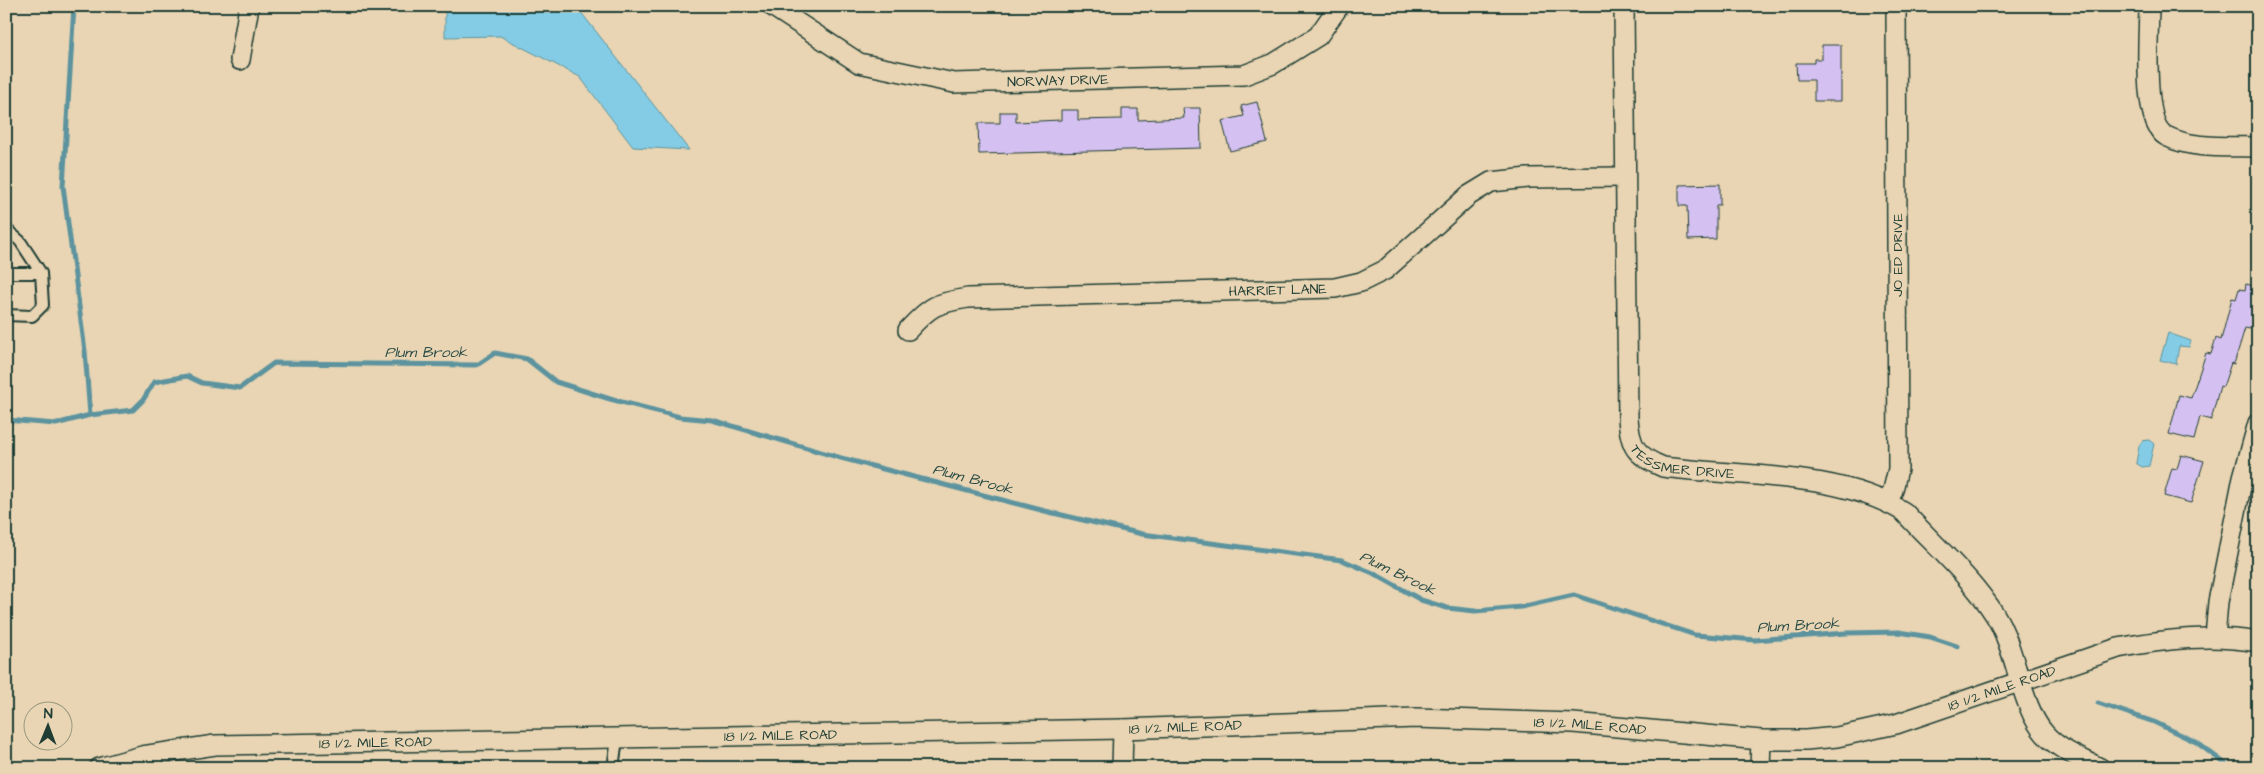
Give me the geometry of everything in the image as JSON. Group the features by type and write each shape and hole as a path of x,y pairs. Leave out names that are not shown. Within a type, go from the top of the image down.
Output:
{"street":[{"path":"240,60 249,6"},
{"name":"NORWAY DRIVE","path":"772,6 859,63 954,83 1244,75 1273,64 1318,36 1339,7"},
{"name":"TESSMER DRIVE","path":"1624,6 1624,177 1628,418 1629,436 1636,451 1647,461 1663,468 1828,484 1854,490 1888,502 1904,512 1982,596 2003,629 2034,717 2045,734 2066,750 2100,768"},
{"name":"JO ED DRIVE","path":"1888,502 1898,469 1896,6"},
{"path":"2149,6 2150,100 2158,128 2164,135 2195,145 2258,147"},
{"name":"HARRIET LANE","path":"908,330 928,309 946,302 968,298 1335,288 1361,282 1385,270 1468,196 1490,182 1528,178 1624,177"},
{"path":"2215,637 2218,602 2243,477 2258,423"},
{"name":"18 1/2 MILE ROAD","path":"100,768 119,765 179,748 215,745 1123,729 1416,718 1573,723 1760,740 1806,740 1866,732 2118,648 2148,642 2215,637 2258,642"},
{"path":"1122,768 1123,729"},
{"path":"1760,740 1760,768"}],"lane":[{"path":"6,229 20,241 41,273 43,305 32,316 6,315"},
{"path":"6,274 41,273"},
{"path":"613,768 616,739"}],"water":[{"path":"445,6 576,6 689,150 633,147 580,77 500,36 445,37"},
{"path":"2168,333 2191,341 2189,347 2179,346 2176,364 2160,360"},
{"path":"2149,440 2154,444 2149,466 2142,467 2136,463 2139,446 2142,441"}],"building":[{"path":"1822,45 1841,45 1841,101 1814,101 1814,80 1797,80 1796,63 1814,63 1814,59 1822,59"},
{"path":"1257,102 1267,142 1230,151 1222,121 1244,116 1241,106"},
{"path":"1183,108 1200,108 1201,148 979,154 978,123 1000,123 1000,112 1016,112 1016,122 1061,120 1061,110 1078,110 1078,120 1122,119 1122,109 1138,109 1138,120 1184,118"},
{"path":"1720,184 1720,205 1716,205 1716,239 1688,240 1687,206 1679,206 1679,185"},
{"path":"2246,284 2258,287 2258,301 2250,329 2245,328 2234,364 2231,363 2223,387 2220,386 2211,420 2200,417 2194,440 2169,434 2179,395 2191,398 2206,353 2211,354 2216,338 2221,340 2232,298 2236,299 2239,289 2245,290"},
{"path":"2181,455 2204,461 2191,503 2164,496 2172,468 2177,469"}],"waterway":[{"path":"74,6 63,186 85,351 90,415"},
{"name":"Plum Brook","path":"6,420 56,424 90,415 133,410 143,400 154,382 187,376 202,383 240,388 274,363 477,365 495,353 527,359 556,382 610,399 680,417 712,420 841,458 1045,511 1142,534 1342,560 1373,573 1421,600 1447,608 1475,611 1521,607 1574,595 1695,635 1755,640 1846,633 1899,632 1930,637 1957,646"},
{"name":"Plum Brook","path":"2098,703 2154,722 2196,742 2231,768"}]}
